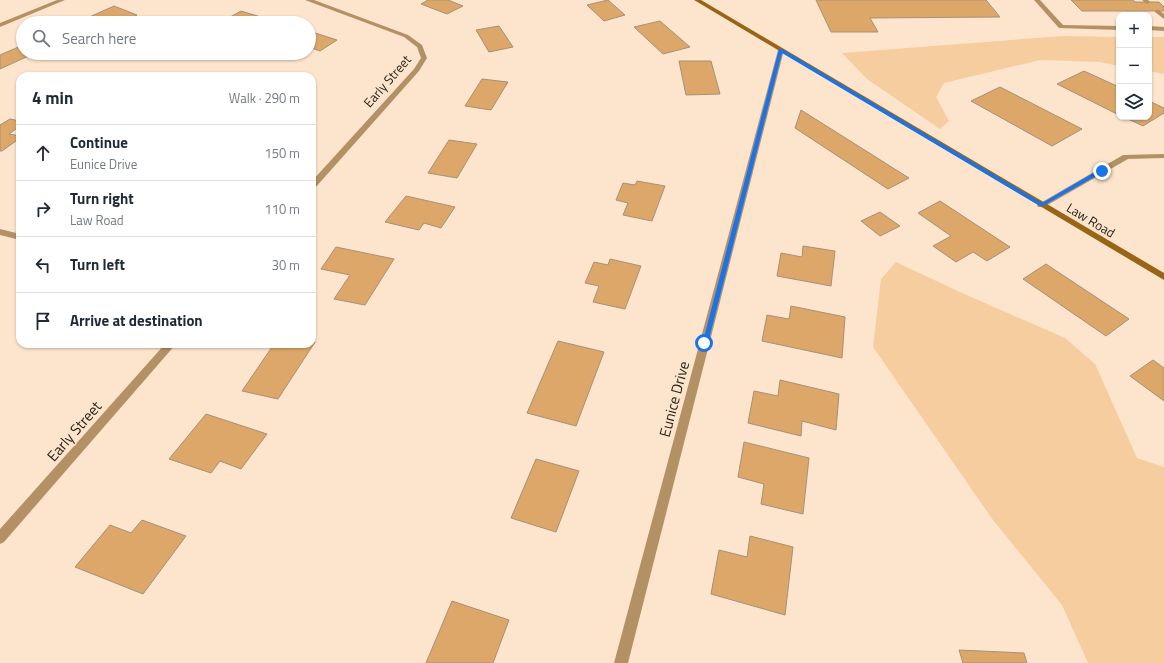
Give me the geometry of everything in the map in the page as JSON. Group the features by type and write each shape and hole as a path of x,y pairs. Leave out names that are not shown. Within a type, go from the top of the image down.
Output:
{"street":[{"path":"20,16 62,0"},
{"name":"Early Street","path":"308,0 406,36 420,46 424,58 417,70 316,182"},
{"name":"Law Road","path":"697,0 1164,277"},
{"path":"1036,0 1061,26 1116,28"},
{"path":"1157,11 1164,18"},
{"path":"2,23 16,18"},
{"path":"1152,28 1164,29"},
{"name":"Eunice Drive","path":"621,663 781,50"},
{"path":"1042,205 1126,157 1164,156"},
{"path":"0,232 16,236"},
{"name":"Early Street","path":"0,538 167,348"}],"shaded area":[{"path":"1063,36 1116,37 1116,65 1100,62 1040,60 944,83 936,97 949,121 940,129 867,79 842,53"},
{"path":"1152,37 1164,37 1164,74 1152,72"},
{"path":"896,262 962,293 1065,338 1095,364 1137,458 1164,467 1164,663 1088,663 1062,605 993,520 873,347 881,279"}],"building":[{"path":"428,0 448,0 463,6 447,14 421,4"},
{"path":"608,0 625,15 604,21 587,5"},
{"path":"816,0 986,0 1000,17 870,18 878,32 831,32"},
{"path":"1071,0 1133,0 1135,2 1159,2 1164,7 1164,11 1082,11"},
{"path":"114,6 137,15 135,16 92,16"},
{"path":"241,11 258,16 232,16"},
{"path":"660,21 690,47 663,54 634,27"},
{"path":"499,26 513,47 489,52 476,30"},
{"path":"316,33 337,40 320,51 316,50"},
{"path":"16,48 16,60 20,60 0,69 0,55"},
{"path":"679,61 711,61 720,94 686,95"},
{"path":"1084,71 1116,86 1116,114 1057,84"},
{"path":"482,79 508,82 491,110 465,106"},
{"path":"1000,87 1082,129 1052,146 971,101"},
{"path":"1152,102 1164,108 1164,113 1143,126 1130,120 1152,120"},
{"path":"801,110 909,178 888,189 795,128"},
{"path":"10,119 16,120 16,129 9,134 16,135 16,141 2,151 0,151 0,125"},
{"path":"449,140 477,144 457,178 428,173"},
{"path":"637,181 665,186 652,221 623,215 628,203 616,200 623,183 635,185"},
{"path":"406,196 455,207 441,228 424,223 419,230 385,222"},
{"path":"940,201 1010,247 987,261 973,252 956,262 933,246 951,236 918,213"},
{"path":"880,212 900,226 880,236 861,221"},
{"path":"803,246 835,251 831,286 777,276 781,253 802,257"},
{"path":"336,247 394,259 365,305 334,299 350,275 321,269"},
{"path":"610,259 641,266 625,309 593,302 599,286 585,283 594,262 608,265"},
{"path":"1046,264 1129,319 1106,336 1023,279"},
{"path":"791,306 845,317 842,358 762,341 767,315 789,319"},
{"path":"558,341 604,352 576,426 527,413"},
{"path":"271,348 311,348 278,399 242,391"},
{"path":"1153,360 1164,368 1164,401 1130,376"},
{"path":"780,380 839,394 836,430 802,421 801,436 748,423 754,391 778,396"},
{"path":"206,414 267,434 241,469 220,461 211,473 169,459"},
{"path":"744,442 809,458 803,514 761,504 764,484 738,477"},
{"path":"536,459 579,471 556,532 511,518"},
{"path":"142,520 186,536 143,594 75,567 110,525 131,533"},
{"path":"750,536 793,547 785,615 711,594 719,550 747,557"},
{"path":"452,601 509,620 493,663 426,663"},
{"path":"959,650 1024,653 1027,663 963,663"}],"route":[{"path":"704,343 781,50 1042,205 1102,171"}]}
